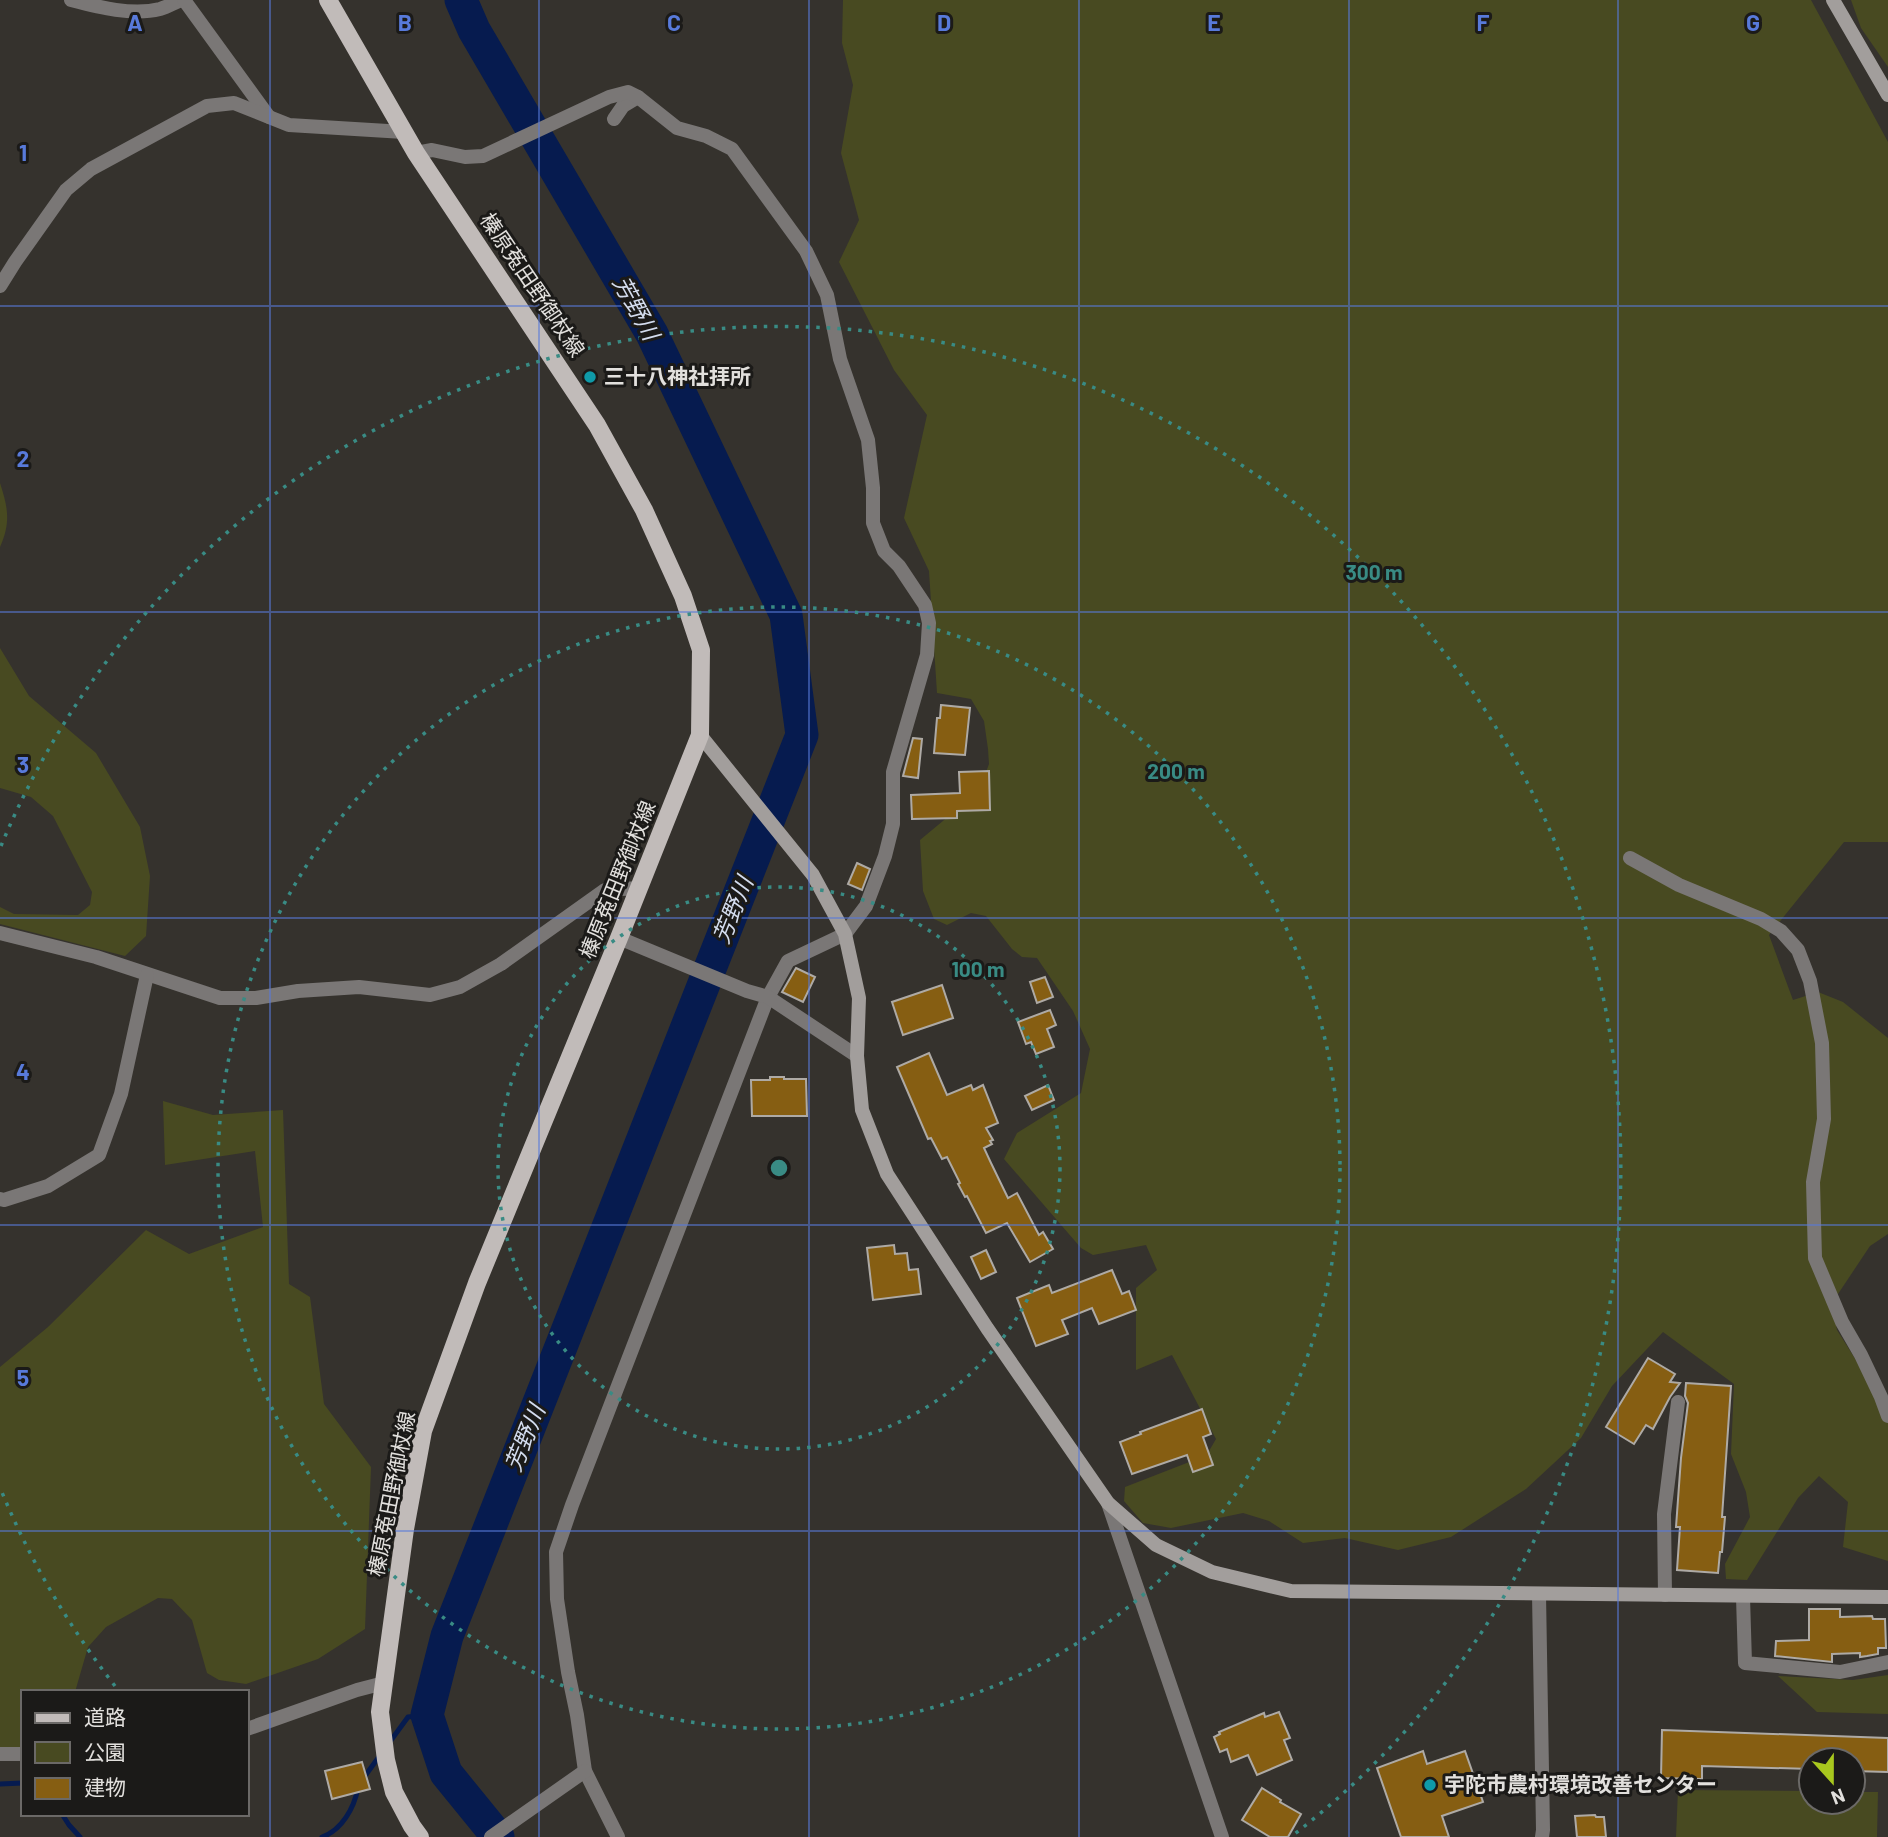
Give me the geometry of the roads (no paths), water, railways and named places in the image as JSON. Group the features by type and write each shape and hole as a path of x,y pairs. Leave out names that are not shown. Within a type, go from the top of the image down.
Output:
{"main road":[{"name":"榛原菟田野御杖線","path":"328,0 416,153 597,425 644,510 682,596 701,650 704,740 639,888 626,941 477,1283 423,1431 405,1529 380,1712 386,1760 394,1792 420,1837"}],"street":[{"path":"71,0 139,12 182,0 269,117"},
{"path":"1833,0 1888,95"},
{"path":"416,153 432,150 466,157 482,156 609,97 628,92 677,128 706,136 732,149 806,251 827,295 840,359 868,440 873,488 873,523 884,551 899,566 925,605 929,622 927,655 893,772 893,824 885,856 866,906 845,934 788,961 768,998 556,1552 557,1599 585,1771 618,1837"},
{"path":"614,119 623,106 638,97"},
{"path":"0,286 66,190 91,169 208,106 234,103 289,125 404,132"},
{"path":"704,740 813,875 845,934 859,998 857,1056 862,1110 887,1174 987,1328 1108,1503 1156,1545 1212,1572 1291,1591 1888,1597"},
{"path":"1630,858 1679,885 1761,919 1781,931 1798,950 1811,981 1822,1043 1824,1119 1813,1182 1815,1258 1842,1322 1861,1355 1888,1416"},
{"path":"0,933 96,957 220,998 256,998 298,991 359,987 430,995 460,987 501,964 604,890 639,888"},
{"path":"626,941 768,998 857,1056"},
{"path":"0,1199 48,1186 99,1155 121,1094 148,975"},
{"path":"1665,1595 1664,1514 1678,1402"},
{"path":"1108,1503 1222,1837"},
{"path":"1539,1594 1542,1837"},
{"path":"1743,1597 1745,1662 1840,1672 1888,1662"},
{"path":"248,1729 384,1683"},
{"path":"0,1754 21,1754"},
{"path":"491,1837 585,1771"}],"waterway":[{"name":"芳野川","path":"461,0 474,30 652,334 786,615 802,735 447,1636 427,1715 446,1773 498,1837"},
{"path":"389,1743 408,1717 427,1715"},
{"path":"362,1780 381,1754"},
{"path":"0,1784 21,1783"},
{"path":"322,1837 341,1824 354,1803 358,1788"},
{"path":"63,1816 80,1837"}],"place":[{"name":"三十八神社拝所","path":"590,377"},
{"name":"宇陀市農村環境改善センター","path":"1430,1785"}]}
